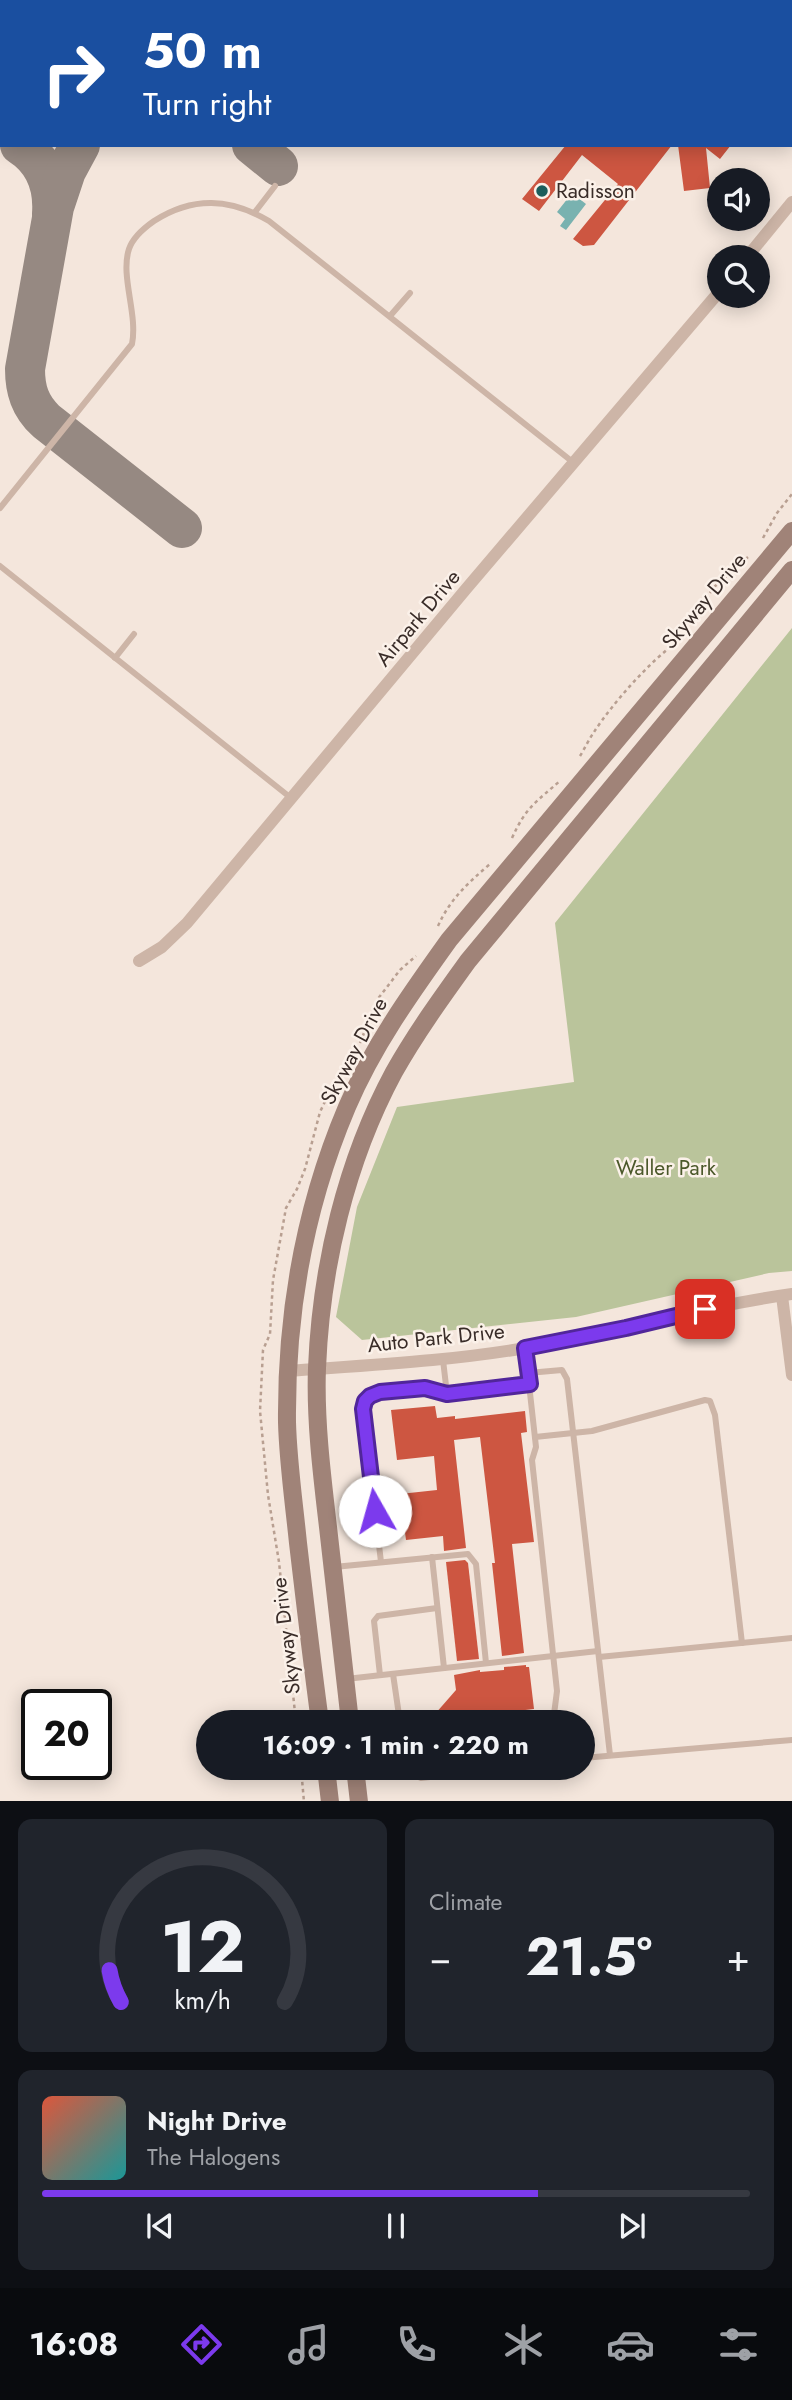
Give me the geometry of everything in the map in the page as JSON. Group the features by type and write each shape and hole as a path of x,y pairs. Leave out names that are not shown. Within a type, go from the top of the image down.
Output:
{"main road":[{"name":"Skyway Drive","path":"319,1710 292,1493 287,1424 288,1371 292,1316 303,1245 314,1198 347,1107 398,1011 449,940 792,531"},
{"path":"349,1710 322,1474 317,1369 331,1257 348,1182 373,1117 394,1073 428,1016 468,961 792,570"},
{"path":"327,1780 330,1801"},
{"path":"356,1780 359,1801"}],"street":[{"path":"757,245 792,202"},
{"name":"Airpark Drive","path":"139,961 162,947 187,923 707,306"},
{"path":"787,1295 792,1375"},
{"name":"Auto Park Drive","path":"288,1371 525,1348 705,1309 787,1295"}],"lane":[{"path":"255,212 275,186"},
{"path":"0,508 132,344 135,330 127,262 129,247 141,231 174,209 200,203 233,205 255,212 269,221 573,463"},
{"path":"390,316 410,293"},
{"path":"0,566 292,799"},
{"path":"115,658 134,634"},
{"path":"525,1348 536,1447 532,1460 557,1701 555,1710"},
{"path":"442,1358 447,1394"},
{"path":"528,1373 562,1370 565,1374 610,1755"},
{"path":"381,1562 363,1409 365,1401 380,1392 425,1388 447,1394 530,1384"},
{"path":"535,1437 592,1431 705,1400 710,1401 715,1415 742,1643"},
{"path":"332,1567 468,1554 474,1558 486,1664"},
{"path":"432,1557 444,1668"},
{"path":"380,1675 374,1621 378,1616 437,1608"},
{"path":"345,1679 553,1656 792,1638"},
{"path":"393,1674 398,1710"},
{"path":"595,1757 792,1740"}],"path":[{"path":"762,541 777,513 792,494"},
{"path":"688,628 713,588 752,553"},
{"path":"576,762 594,732 653,661 683,635"},
{"path":"510,843 528,808 564,776"},
{"path":"435,933 453,899 497,858"},
{"path":"356,1051 377,1000 400,971 421,951"},
{"path":"295,1710 260,1411 263,1350 270,1334 273,1280 286,1208 305,1169 320,1112 331,1089 346,1069"},
{"path":"303,1780 304,1801"}],"green space":[{"name":"Waller Park","path":"792,628 792,1271 769,1273 576,1317 362,1340 336,1317 357,1207 397,1107 574,1082 555,923"}],"water":[{"path":"572,193 586,204 566,230 560,226 565,219 557,212"}],"building":[{"name":"Radisson","path":"564,147 670,147 594,245 583,246 573,239 618,184 582,155 539,211 522,199"},
{"path":"678,147 729,147 720,159 706,148 707,188 684,191"},
{"path":"435,1406 437,1418 455,1416 455,1419 525,1411 527,1432 521,1433 534,1542 512,1544 524,1653 502,1656 492,1563 495,1563 480,1437 454,1440 466,1548 444,1551 443,1536 406,1540 400,1494 437,1490 434,1456 397,1460 391,1410"},
{"path":"465,1560 468,1563 479,1659 457,1661 446,1562"},
{"path":"504,1667 529,1667 534,1709 438,1710 456,1690 454,1675 480,1670 504,1670"}],"taxiway":[{"path":"23,147 36,158 46,175 51,193 52,214"},
{"path":"79,147 66,171 54,207 25,369 27,391 36,410 46,421 182,528"},
{"path":"254,147 278,166"}],"place":[{"name":"Radisson","path":"542,191"}],"route":[{"path":"375,1511 363,1409 370,1396 380,1392 425,1388 447,1394 530,1384 525,1348 705,1309"}]}
